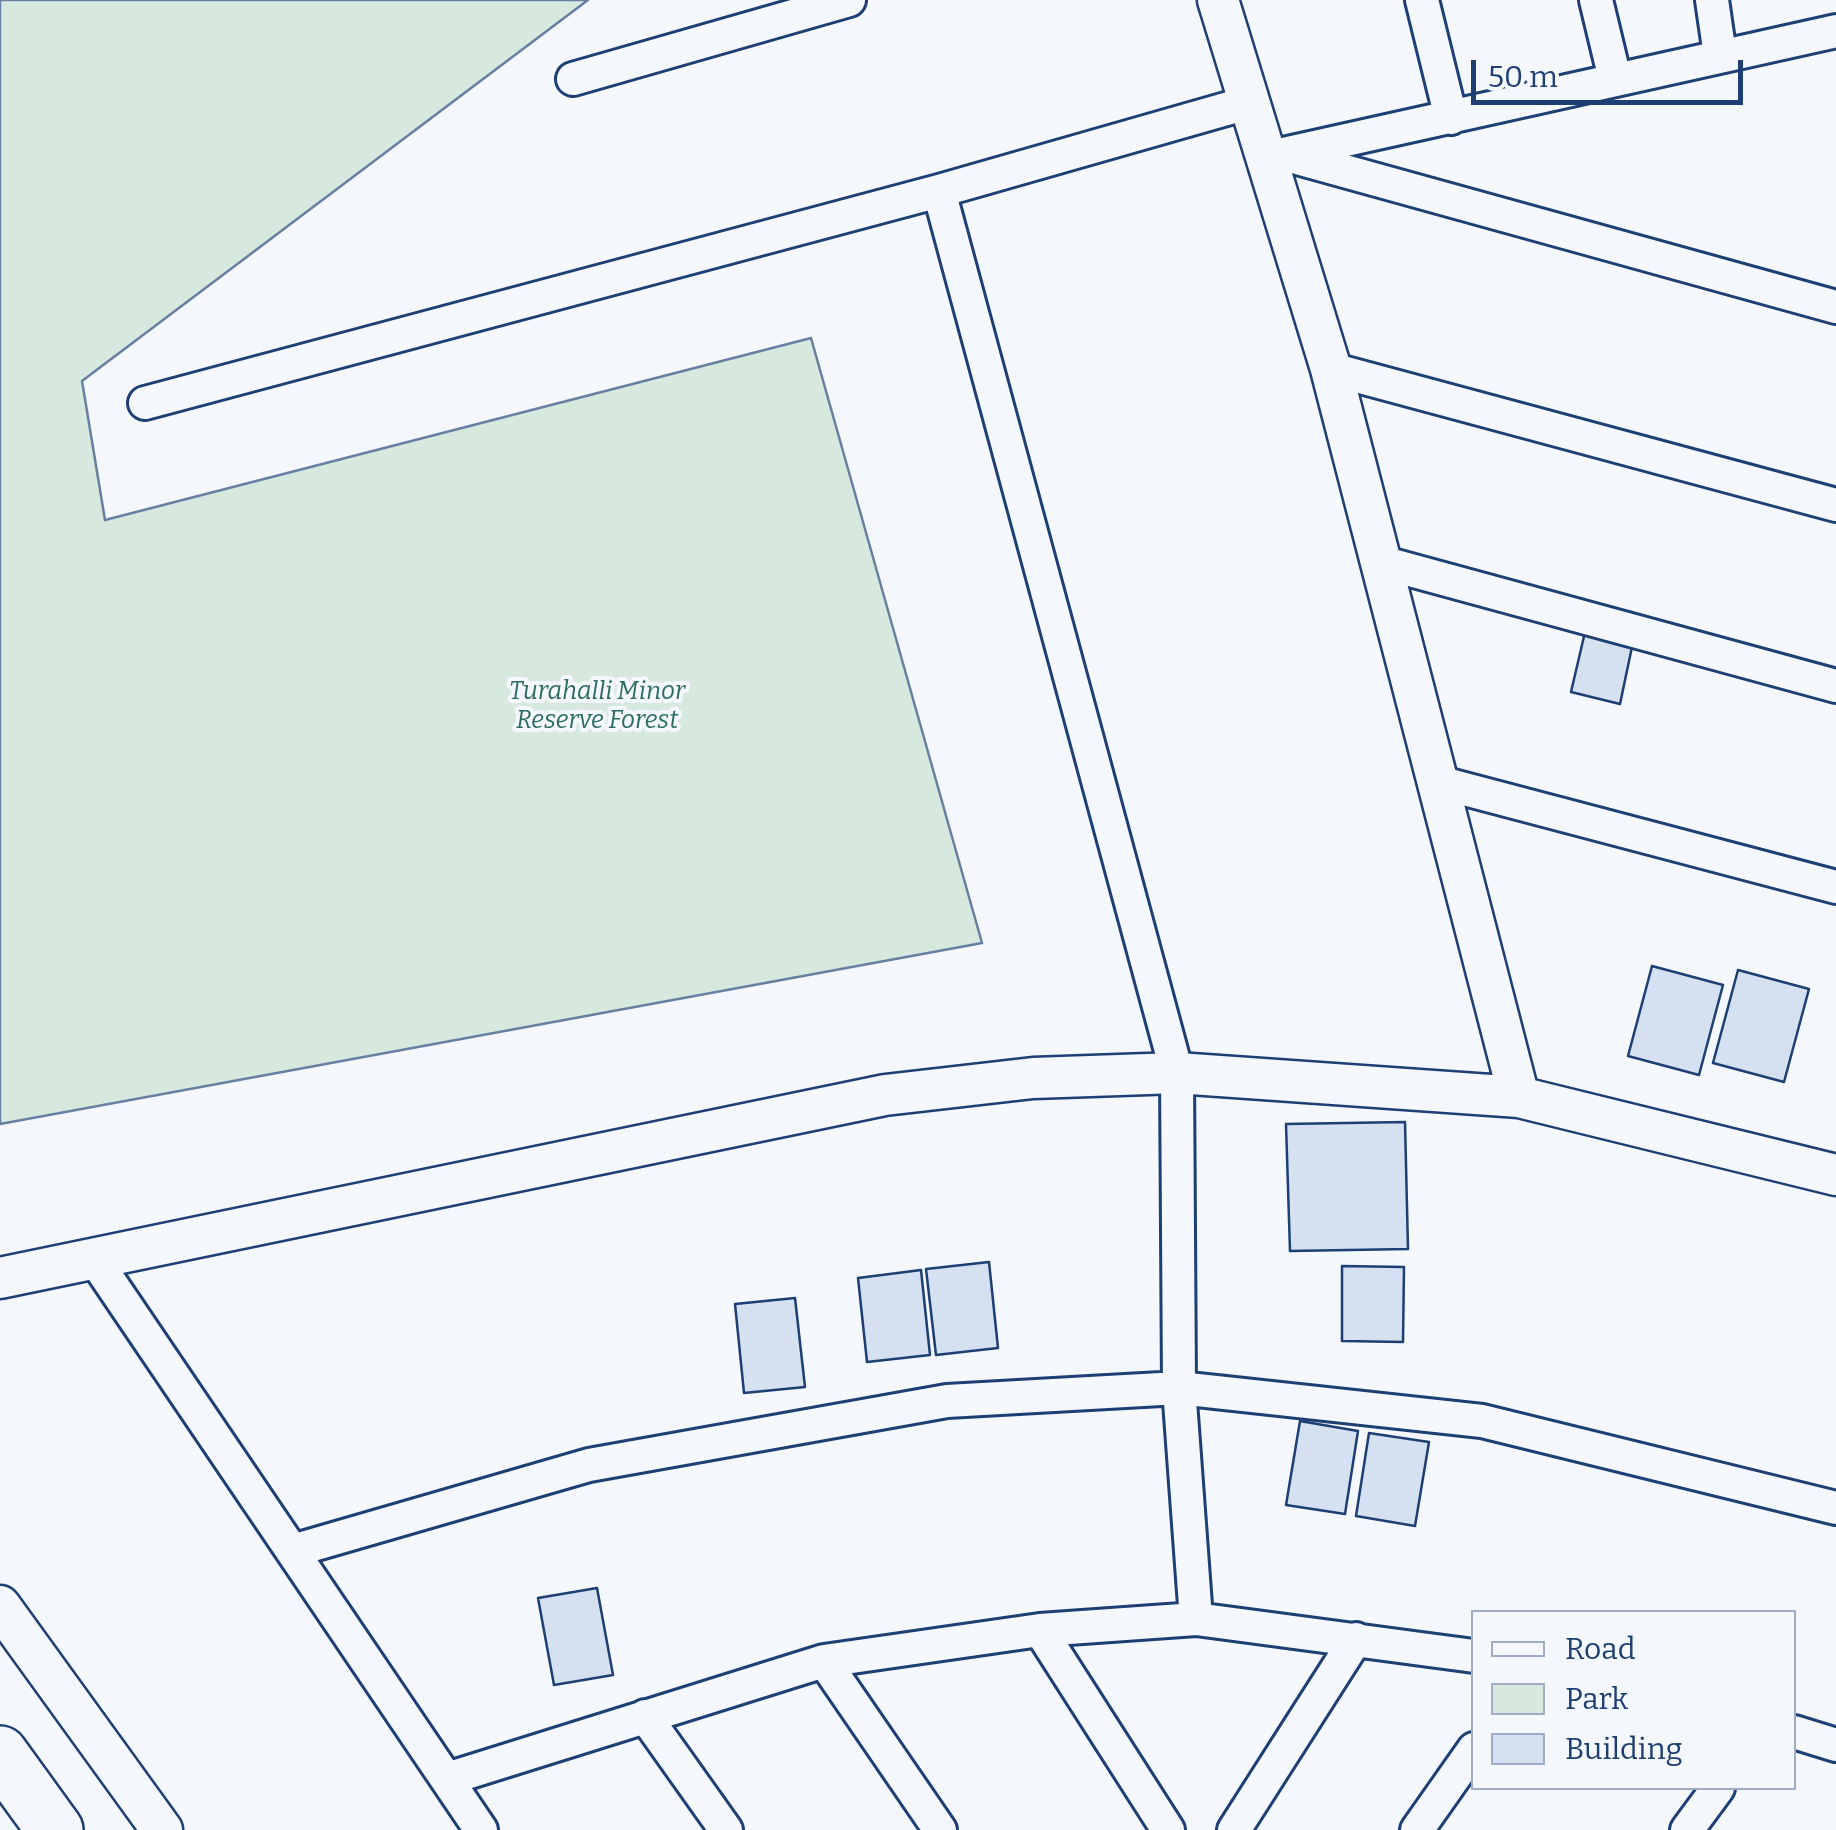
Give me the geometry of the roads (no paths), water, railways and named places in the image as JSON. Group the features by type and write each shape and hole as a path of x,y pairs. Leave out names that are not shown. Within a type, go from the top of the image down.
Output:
{"highway":[{"path":"0,1754 55,1830"}],"street":[{"path":"573,79 849,0"},
{"path":"1218,0 1247,104 1274,156 1518,1097"},
{"path":"1422,0 1451,118"},
{"path":"1596,0 1615,79"},
{"path":"1712,0 1720,55"},
{"path":"1274,156 1836,32"},
{"path":"145,404 939,191 1247,104"},
{"path":"1274,156 1836,307"},
{"path":"939,191 1177,1073 1178,1388 1196,1619"},
{"path":"1331,370 1836,505"},
{"path":"1382,562 1836,686"},
{"path":"1438,782 1836,887"},
{"path":"0,1278 885,1095 1033,1078 1177,1073 1518,1097 1836,1176"},
{"path":"93,1257 481,1830"},
{"path":"292,1551 608,1462 947,1401 1178,1388 1482,1420 1836,1508"},
{"path":"0,1606 162,1830"},
{"path":"447,1779 824,1661 1040,1630 1196,1619 1471,1656"},
{"path":"1040,1630 1168,1830"},
{"path":"1234,1830 1356,1639"},
{"path":"824,1661 940,1830"},
{"path":"645,1716 726,1830"},
{"path":"1796,1733 1836,1745"},
{"path":"1417,1830 1471,1753"},
{"path":"1687,1830 1717,1790"}],"park label":[{"name":"Turahalli Minor Reserve Forest","path":"597,706"}]}
